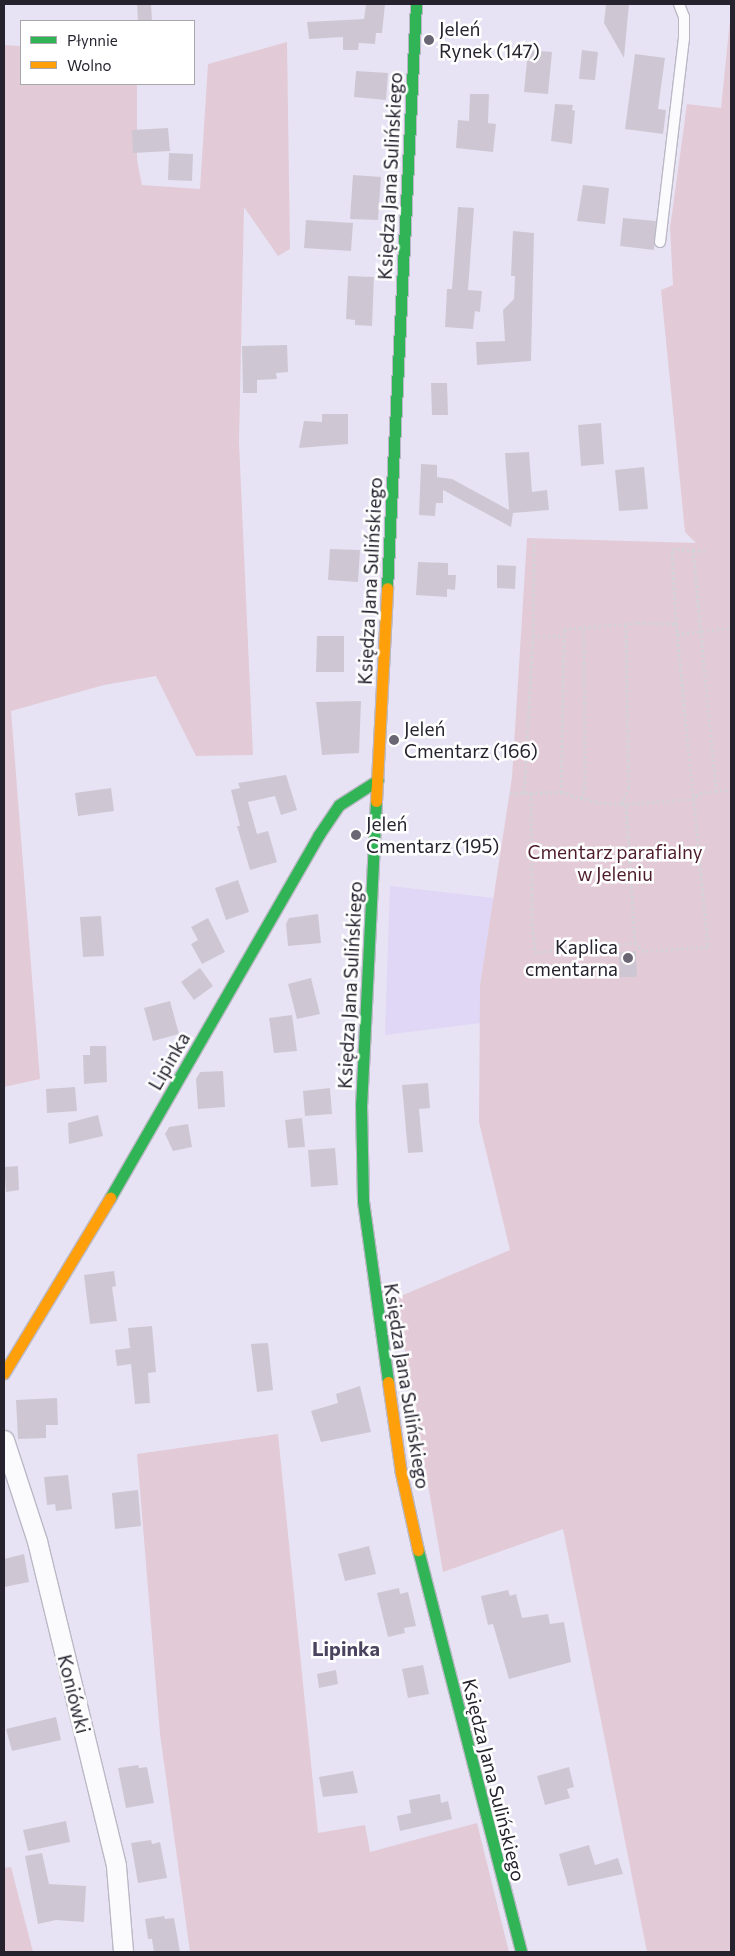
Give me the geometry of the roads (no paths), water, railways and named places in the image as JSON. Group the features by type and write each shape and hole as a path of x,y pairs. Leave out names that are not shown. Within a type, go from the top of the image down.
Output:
{"street":[{"name":"Księdza Jana Sulińskiego","path":"416,4 361,1104 363,1201 373,1292 401,1473 422,1572 521,1952"},
{"name":"Lipinka","path":"4,1373 69,1270 318,836 339,805 378,780"},
{"name":"Koniówki","path":"4,1440 37,1541 116,1866 123,1952"}],"lane":[{"path":"660,242 684,38 684,17 679,4"}],"place":[{"name":"Jeleń Rynek (147)","path":"429,40"},
{"name":"Jeleń Cmentarz (166)","path":"394,740"},
{"name":"Jeleń Cmentarz (195)","path":"356,835"},
{"name":"Kaplica cmentarna","path":"628,958"}],"district":[{"name":"Lipinka","path":"346,1648"}],"park label":[{"name":"Cmentarz parafialny w Jeleniu","path":"615,863"}]}
